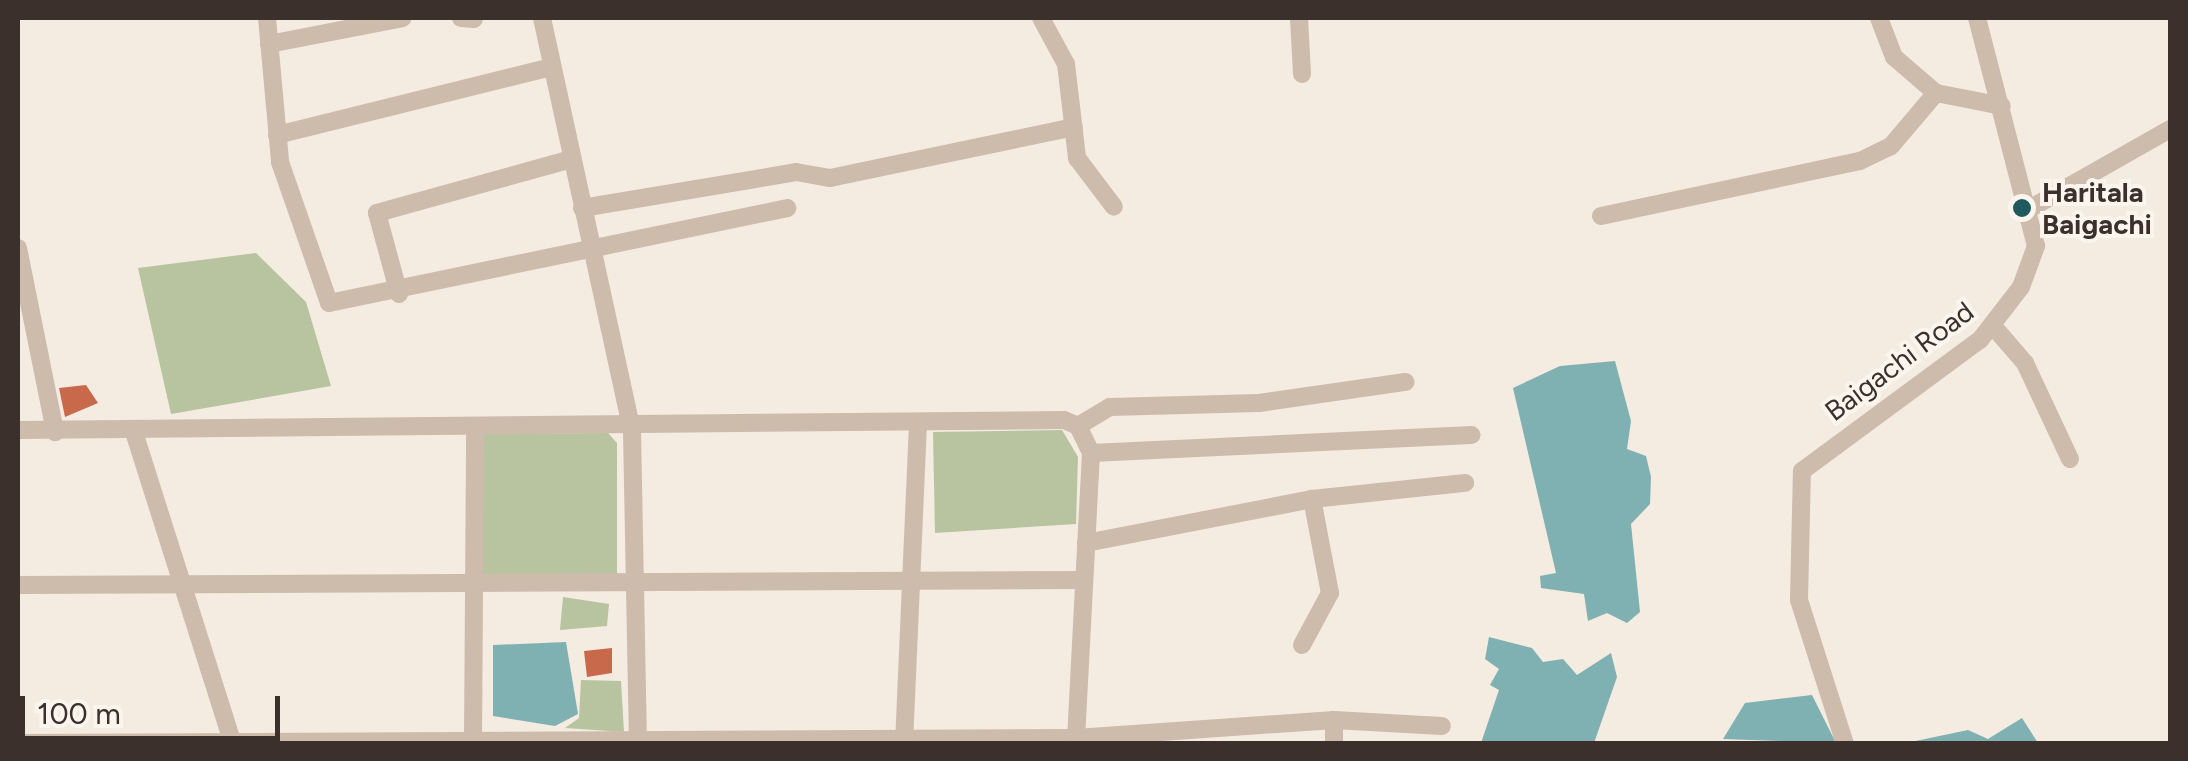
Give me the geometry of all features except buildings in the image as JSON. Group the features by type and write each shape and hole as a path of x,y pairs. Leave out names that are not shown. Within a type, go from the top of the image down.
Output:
{"street":[{"path":"267,18 277,135 320,298 339,306 590,245 787,208"},
{"path":"270,44 403,18"},
{"path":"542,18 632,431 638,740"},
{"path":"1041,18 1066,64 1081,168 1114,207"},
{"path":"1299,18 1302,74"},
{"path":"1879,18 1894,57 1936,92 2002,106"},
{"name":"Baigachi Road","path":"1845,744 1800,600 1802,471 1994,326 2036,246 2031,208 1978,18"},
{"path":"277,135 552,67"},
{"path":"1602,216 1860,161 1891,146 1936,92"},
{"path":"582,208 796,172 830,178 1074,126"},
{"path":"2031,208 2170,129"},
{"path":"399,294 376,218 382,208 572,159"},
{"path":"18,248 55,432"},
{"path":"1994,326 2031,374 2070,460"},
{"path":"18,430 632,431 1078,426 1110,407 1259,403 1405,382"},
{"path":"1076,741 1092,452 1078,426"},
{"path":"904,740 918,427"},
{"path":"473,739 469,578 475,431"},
{"path":"134,432 233,743"},
{"path":"1092,452 1472,435"},
{"path":"1086,543 1312,499 1465,483"},
{"path":"1302,646 1330,593 1312,499"},
{"path":"18,584 180,578 912,576 1084,580"},
{"path":"18,743 473,739 1076,741 1334,720 1442,726"},
{"path":"1334,720 1334,744"}],"green space":[{"path":"256,253 306,302 331,386 171,414 138,268"},
{"path":"1062,430 1078,457 1076,524 935,533 933,432"},
{"path":"608,433 617,443 617,581 472,577 480,434"},
{"path":"563,597 609,604 607,626 560,630"},
{"path":"581,680 621,681 624,732 565,728 579,718"}],"water":[{"path":"1615,361 1631,421 1627,449 1646,456 1651,477 1650,504 1631,524 1640,612 1627,623 1607,613 1588,621 1584,594 1541,588 1540,576 1556,573 1513,388 1560,366"},
{"path":"1489,637 1532,648 1543,662 1563,659 1577,675 1611,653 1617,677 1594,743 1481,743 1499,690 1490,685 1499,669 1485,659"},
{"path":"566,642 578,714 555,726 493,716 493,645"},
{"path":"1812,695 1836,743 1723,739 1745,703"},
{"path":"2022,718 2038,743 1906,743 1968,730 1988,739"}],"place":[{"name":"Haritala Baigachi","path":"2022,208"}]}
